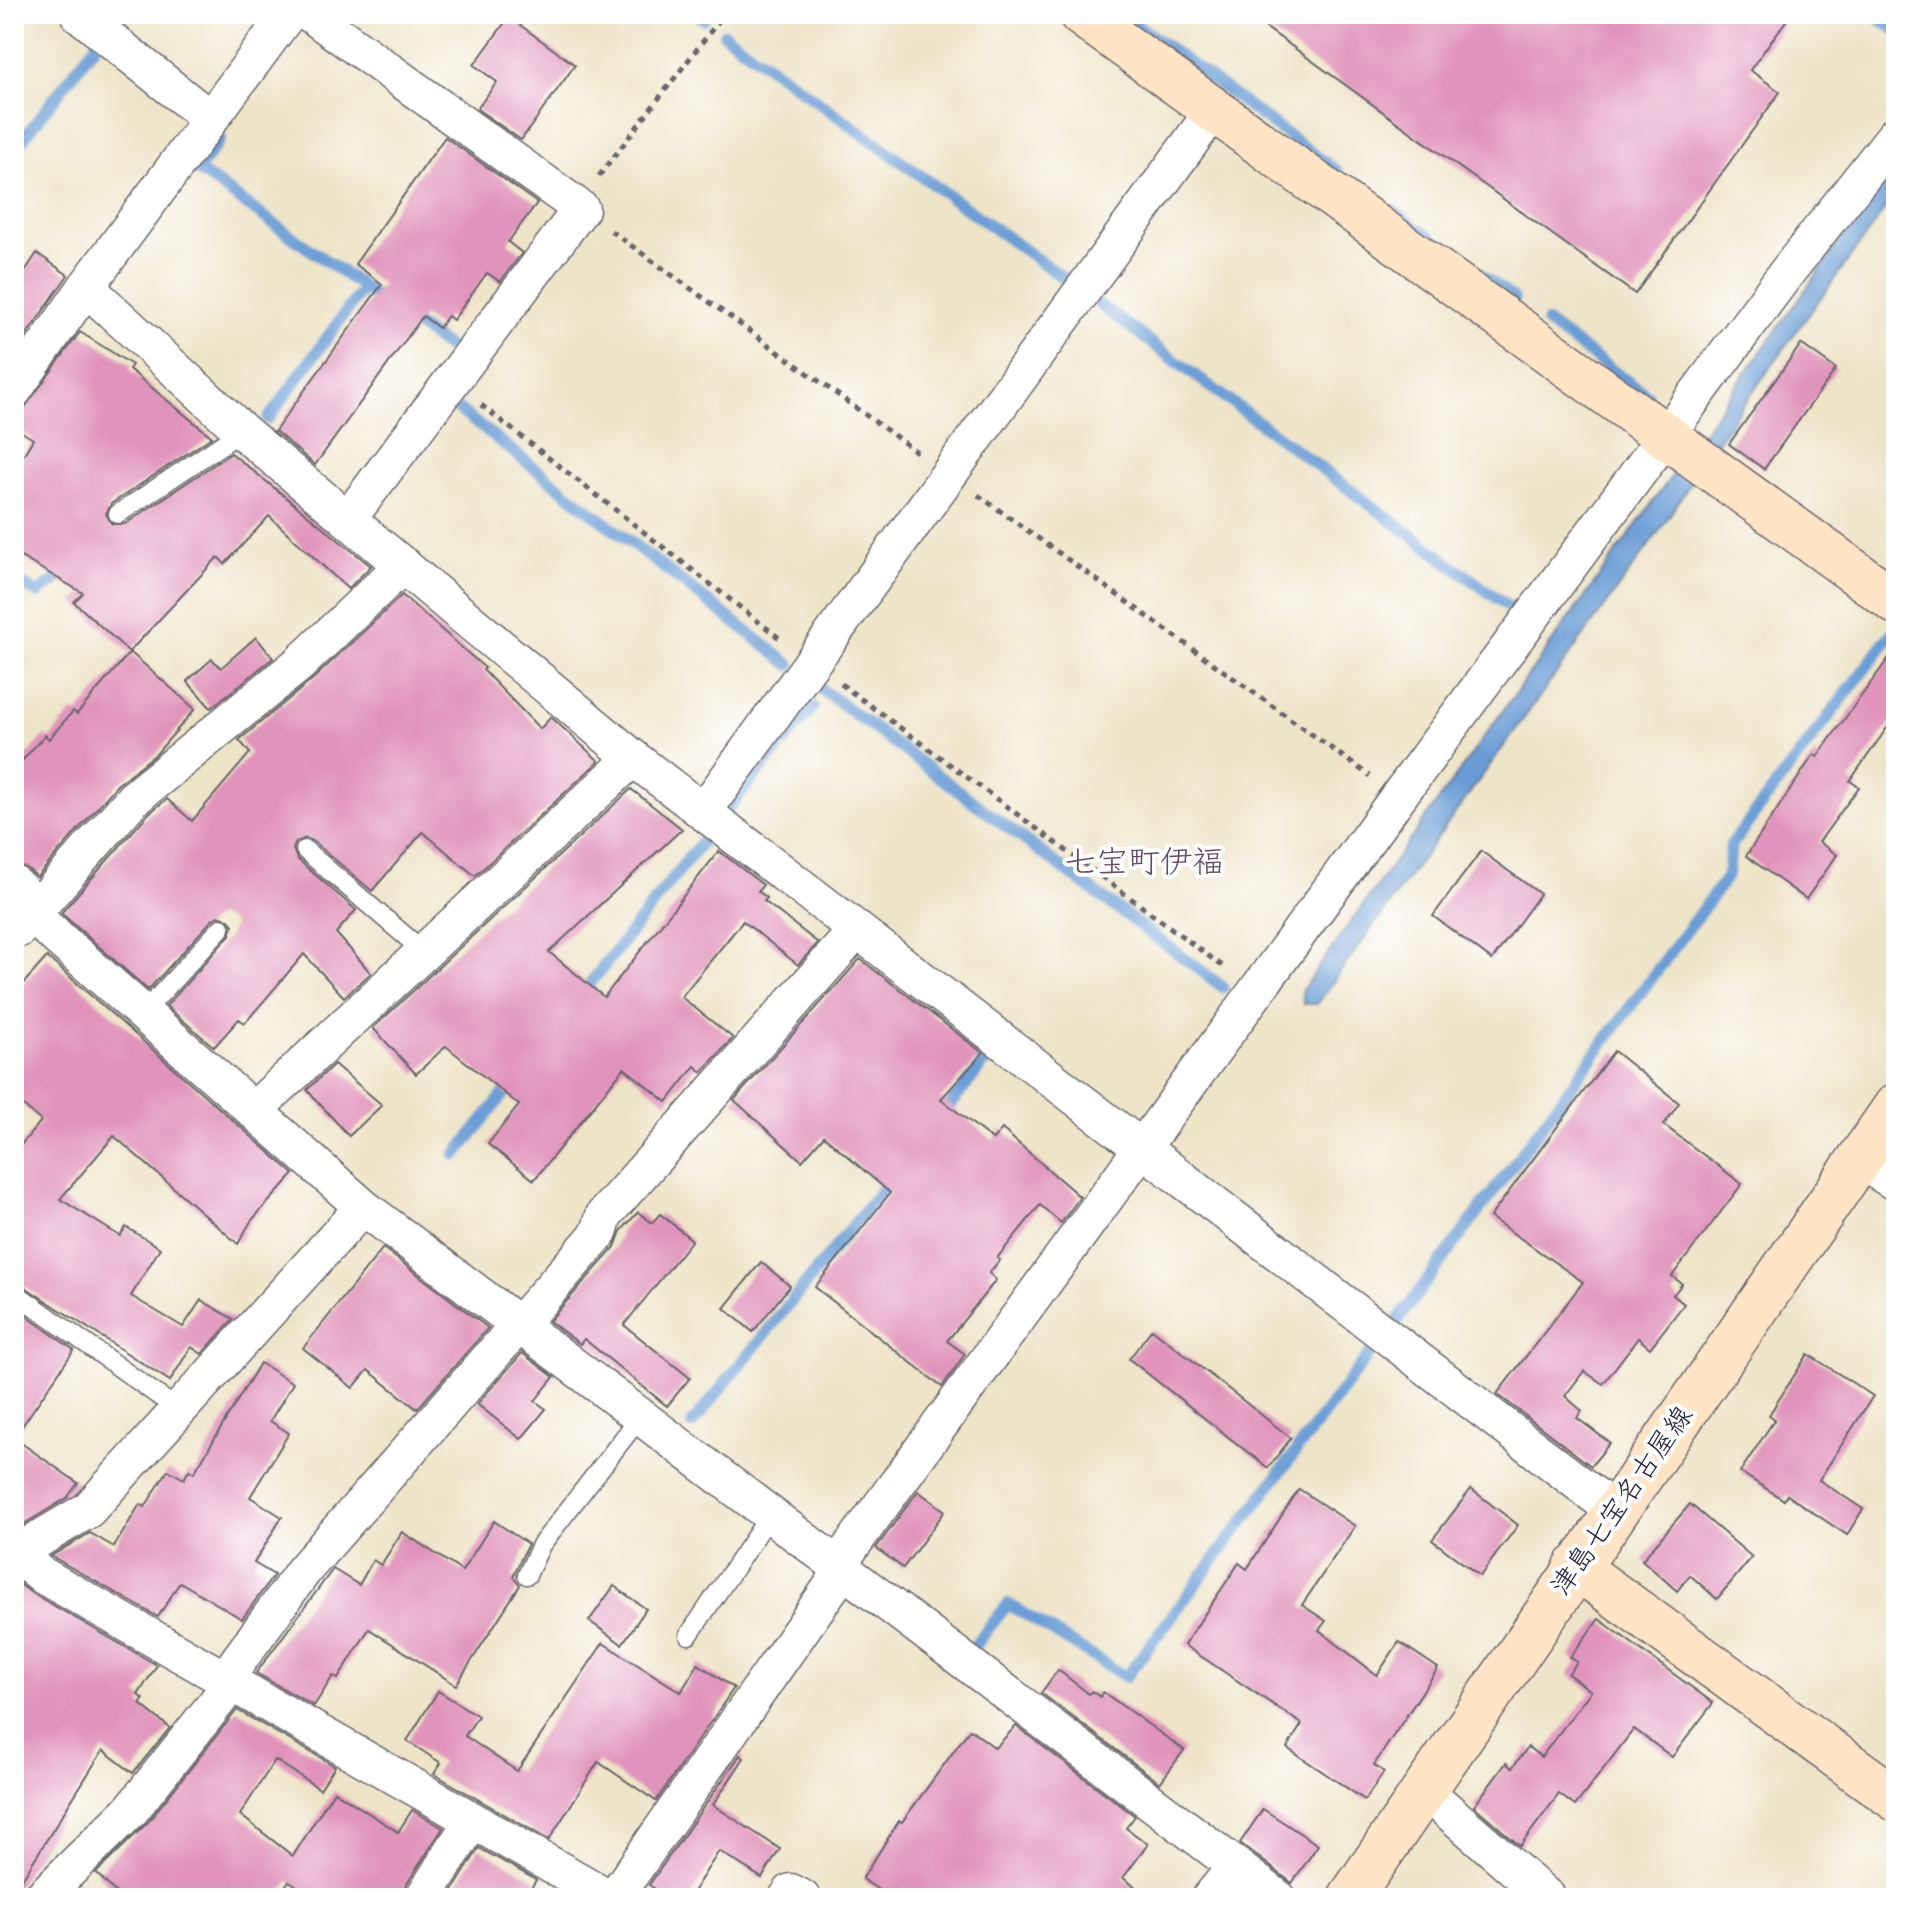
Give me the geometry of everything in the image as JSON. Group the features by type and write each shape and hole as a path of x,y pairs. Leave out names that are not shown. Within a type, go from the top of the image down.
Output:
{"street":[{"path":"79,14 210,119"},
{"path":"14,390 86,287 288,14"},
{"path":"310,14 579,207 348,519"},
{"path":"1081,14 1896,602"},
{"path":"703,812 1214,110"},
{"path":"363,1207 88,1510 15,1554 40,1574 599,1895 840,1568 1398,797 1686,451 1787,272 1896,134"},
{"path":"86,287 242,431 633,758 1615,1511"},
{"path":"23,924 133,799 299,664 403,565"},
{"path":"255,1109 633,758"},
{"path":"14,884 22,892 23,924"},
{"path":"23,924 144,1012 363,1207 1278,1898"},
{"path":"41,1898 131,1810 224,1693 225,1679 304,1570 517,1323 599,1233 604,1215 857,930"},
{"name":"津島七宝名古屋線","path":"1350,1898 1896,1106"},
{"path":"1859,1160 1896,1183"},
{"path":"1576,1567 1896,1799"},
{"path":"1424,1790 1548,1898"},
{"path":"423,1898 472,1821"},
{"path":"1210,1898 1236,1866"},
{"path":"787,1898 791,1892 802,1898"}],"lane":[{"path":"118,514 242,431"},
{"path":"305,850 424,952"},
{"path":"144,1012 221,928"},
{"path":"14,1292 177,1409"},
{"path":"527,1575 541,1545 640,1417"},
{"path":"689,1635 770,1515"}],"path":[{"path":"724,14 579,207 1398,797"},
{"path":"452,382 812,663 1257,992"}],"water":[{"path":"1896,164 1896,194 1723,433 1658,533 1317,1004 1303,1004 1302,990"}],"building":[{"path":"1247,14 1791,14 1750,70 1780,92 1635,294"},
{"path":"509,17 575,65 521,140 477,109 497,82 474,65"},
{"path":"445,137 537,203 508,242 522,253 500,282 487,273 453,320 448,316 439,328 423,316 315,465 275,431 382,284 355,264"},
{"path":"37,253 68,275 14,353 14,288"},
{"path":"80,332 132,365 129,369 212,437 111,504 106,514 112,524 125,524 231,453 371,566 348,589 269,516 225,564 218,557 129,652 74,602 83,593 14,553 14,471 33,439 14,427 14,422"},
{"path":"1801,344 1836,369 1764,469 1729,444"},
{"path":"402,595 485,668 483,670 540,729 551,717 599,761 475,876 423,832 372,891 313,841 306,838 296,842 293,849 297,859 356,910 336,933 371,973 344,997 304,954 245,1023 239,1019 214,1047 166,1006 230,935 233,925 228,919 218,916 212,920 148,990 61,913 148,814 167,799 192,821 250,753 239,740 313,679"},
{"path":"256,637 273,658 211,708 187,681 212,659 221,668"},
{"path":"1896,648 1896,715 1850,781 1859,787 1819,842 1837,855 1806,899 1746,856 1814,754 1817,757"},
{"path":"130,652 195,709 157,753 117,785 37,877 28,869 14,864 14,770 45,735 49,739 73,711 77,714"},
{"path":"631,789 682,829 549,952 604,997 719,851 763,885 758,891 767,898 764,901 818,943 798,965 743,921 681,997 733,1038 702,1072 695,1066 667,1102 624,1068 534,1180 488,1144 519,1105 446,1046 416,1074 373,1028"},
{"path":"1481,851 1540,894 1492,960 1433,916"},
{"path":"47,957 294,1174 251,1221 238,1244 114,1136 60,1199 120,1236 126,1227 160,1248 131,1296 183,1327 201,1300 233,1319 202,1354 191,1347 170,1381 14,1280 14,1153 41,1121 14,1098 14,994"},
{"path":"860,959 983,1053 941,1099 993,1140 1002,1129 1080,1197 1061,1223 1040,1205 997,1258 1000,1260 989,1273 996,1280 947,1341 965,1354 942,1387 815,1287 890,1193 824,1136 802,1161 734,1100"},
{"path":"1614,1051 1679,1103 1664,1125 1742,1184 1672,1276 1682,1284 1673,1295 1684,1304 1650,1348 1638,1338 1603,1384 1584,1371 1565,1396 1582,1411 1577,1418 1610,1443 1591,1466 1497,1394 1583,1282 1490,1217"},
{"path":"334,1064 382,1105 349,1136 307,1090"},
{"path":"638,1212 652,1223 660,1214 692,1240 624,1325 690,1378 667,1406 584,1339 580,1344 549,1321 615,1247 621,1231"},
{"path":"383,1248 488,1328 417,1409 368,1370 353,1388 303,1348"},
{"path":"761,1262 790,1286 753,1332 724,1308"},
{"path":"14,1307 74,1350 14,1438"},
{"path":"1152,1329 1291,1438 1268,1468 1129,1359"},
{"path":"522,1353 554,1377 535,1401 546,1409 521,1439 477,1404"},
{"path":"1808,1354 1873,1396 1819,1480 1863,1509 1847,1535 1787,1495 1784,1500 1740,1472 1775,1419 1769,1415"},
{"path":"260,1363 293,1383 270,1421 289,1433 250,1497 282,1517 254,1563 274,1575 242,1619 180,1582 158,1617 51,1556 90,1533 114,1547 140,1504 145,1507 168,1470 184,1479 189,1470 194,1473"},
{"path":"14,1438 78,1483 67,1498 14,1530"},
{"path":"1299,1489 1355,1526 1302,1605 1326,1621 1319,1630 1377,1675 1399,1642 1438,1668 1374,1765 1384,1772 1365,1800 1287,1748 1302,1724 1184,1645 1239,1563 1247,1569"},
{"path":"1471,1489 1518,1525 1480,1576 1432,1540"},
{"path":"918,1491 945,1511 903,1568 876,1548"},
{"path":"1690,1504 1752,1557 1717,1599 1690,1575 1677,1591 1642,1560"},
{"path":"494,1521 528,1544 513,1576 520,1585 456,1685 369,1629 338,1679 333,1676 314,1706 256,1673 333,1569 359,1585 373,1560 381,1565 402,1532 462,1571"},
{"path":"14,1580 157,1665 138,1695 144,1699 140,1704 170,1728 133,1773 103,1750 14,1892"},
{"path":"614,1586 646,1609 622,1644 589,1621"},
{"path":"1599,1619 1713,1703 1672,1757 1634,1729 1575,1806 1559,1794 1520,1846 1474,1806 1506,1763 1512,1768 1528,1747 1541,1757 1591,1691 1568,1674 1577,1662 1570,1657"},
{"path":"603,1643 681,1692 698,1664 734,1688 656,1801 598,1762 549,1840 434,1774 441,1763 407,1741 438,1691 478,1716 465,1736 517,1771"},
{"path":"1058,1670 1089,1694 1092,1691 1100,1697 1103,1692 1184,1750 1160,1783 1041,1693"},
{"path":"237,1710 335,1766 320,1789 275,1760 240,1815 293,1856 334,1791 398,1832 412,1810 443,1828 405,1887 402,1898 316,1898 289,1881 276,1898 121,1898 96,1873 147,1823"},
{"path":"1016,1726 1135,1816 1126,1828 1148,1844 1123,1878 1151,1898 891,1898 862,1879 899,1821 902,1822 970,1729 995,1748"},
{"path":"740,1755 744,1758 713,1805 780,1849 762,1878 719,1851 689,1898 670,1898 649,1885"},
{"path":"1263,1809 1318,1845 1292,1883 1240,1843"},
{"path":"479,1848 536,1880 525,1898 448,1898"}],"waterway":[{"path":"697,14 704,19"},
{"path":"1122,14 1337,171"},
{"path":"1872,14 1896,30"},
{"path":"724,34 1066,280"},
{"path":"14,151 100,39"},
{"path":"214,134 220,139 198,170 387,304"},
{"path":"1392,210 1514,299"},
{"path":"268,419 364,287"},
{"path":"1100,305 1514,611"},
{"path":"405,317 449,348"},
{"path":"1547,323 1647,395"},
{"path":"458,409 790,665"},
{"path":"14,579 38,593 71,569"},
{"path":"1398,1320 1728,875 1731,845 1892,633"},
{"path":"817,686 1223,987"},
{"path":"730,806 813,707"},
{"path":"581,995 703,840"},
{"path":"941,1116 988,1058"},
{"path":"456,1155 513,1082"},
{"path":"692,1424 892,1177"},
{"path":"976,1644 1008,1604 1126,1677 1370,1353"}],"district":[{"name":"七宝町伊福","path":"1144,862"}]}
